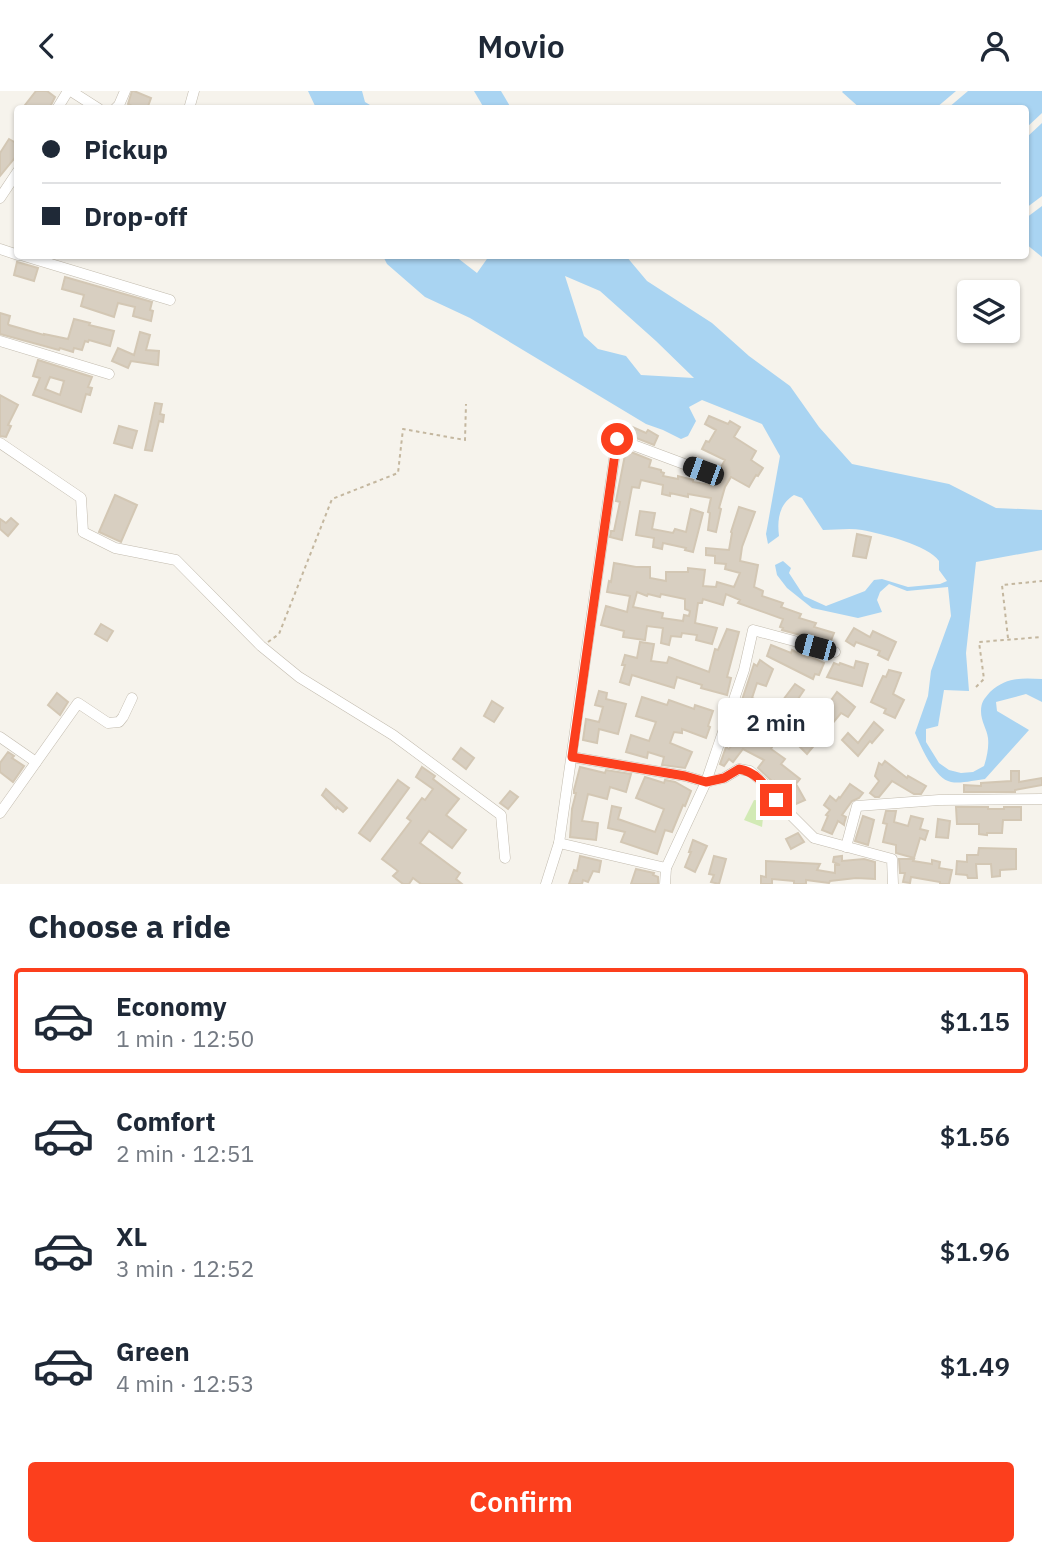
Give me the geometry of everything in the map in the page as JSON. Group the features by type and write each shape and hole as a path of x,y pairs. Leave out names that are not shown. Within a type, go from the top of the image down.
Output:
{"street":[{"path":"69,91 92,105"},
{"path":"0,198 14,176"},
{"path":"32,259 170,300"},
{"path":"0,341 109,374"},
{"path":"546,884 559,843 617,439 703,471"},
{"path":"0,443 81,498 83,532 115,548 176,561 261,646 299,677 393,735 500,815 505,858"},
{"path":"665,884 666,868 706,782 744,670 753,630 835,652"},
{"path":"0,813 78,703 108,723 118,722 123,717 132,698"},
{"path":"0,737 36,762"},
{"path":"572,757 706,782 724,778 739,769 750,771 814,838 892,859 893,884"},
{"path":"846,847 857,806 939,800 1042,799"},
{"path":"559,843 666,868"}],"path":[{"path":"261,646 279,634 332,499 398,473 403,429 465,440 466,404"},
{"path":"1008,640 1002,585 1042,581"},
{"path":"976,687 984,679 979,642 1042,637"}],"green space":[{"path":"754,800 765,801 762,827 744,820"}],"water":[{"path":"308,91 362,91 365,102 370,105 315,105"},
{"path":"474,91 501,91 509,105 482,105"},
{"path":"956,91 940,105 857,105 842,92"},
{"path":"968,91 1042,91 1042,113 1029,125 1029,105 952,105"},
{"path":"1042,123 1042,196 1029,206 1029,135"},
{"path":"1042,206 1042,257 1029,246 1029,216"},
{"path":"384,259 459,259 477,273 487,259 629,259 647,281 712,323 749,356 790,386 819,427 852,464 949,484 996,508 1042,510 1042,550 976,562 966,653 969,691 944,690 938,726 926,729 926,742 939,763 949,770 973,772 984,766 987,752 988,738 981,711 990,692 1008,681 1042,679 1042,702 1026,694 996,702 997,711 1029,730 985,779 951,782 939,775 929,762 915,733 928,696 931,671 951,616 948,587 907,591 889,584 880,592 877,600 882,612 858,618 812,608 787,588 777,575 775,565 783,561 791,568 789,573 804,596 826,606 865,591 874,580 882,579 908,587 940,584 947,581 939,570 939,561 915,545 881,534 857,529 823,530 802,498 794,495 785,503 780,513 779,536 768,544 766,534 780,456 762,424 702,400 689,407 696,421 688,436 681,439 646,424 470,318 425,297","holes":["565,276 600,291 694,378 641,375 626,356 598,349 584,336"]}],"building":[{"path":"36,91 47,91 55,97 51,105 25,105"},
{"path":"132,91 151,98 148,105 128,104"},
{"path":"9,139 14,142 14,159 0,176 0,153"},
{"path":"17,262 38,268 34,281 14,275"},
{"path":"65,277 152,302 151,321 133,316 135,307 118,303 114,317 81,306 84,295 62,289"},
{"path":"0,313 10,316 9,325 68,339 74,319 114,331 110,346 89,340 85,341 82,350 59,350 0,334"},
{"path":"140,332 150,335 146,350 159,351 158,365 131,361 128,368 112,361 118,348 134,355"},
{"path":"38,360 92,377 88,387 92,388 90,395 86,394 81,412 33,395 40,378 33,376","holes":["50,377 64,381 60,395 45,389"]},
{"path":"0,395 18,405 8,425 11,426 6,437 0,436"},
{"path":"155,403 162,404 160,414 164,415 163,422 159,421 152,451 145,450"},
{"path":"709,416 728,424 730,421 740,427 734,437 756,451 751,460 763,468 749,487 731,477 719,508 721,509 716,532 708,530 711,498 688,494 688,497 662,494 663,485 641,480 639,488 632,487 622,540 610,537 611,531 614,531 620,502 616,501 626,450 651,460 649,467 661,470 663,476 678,479 678,476 711,485 725,460 702,449 716,430 705,424"},
{"path":"119,426 137,431 132,448 114,443"},
{"path":"630,426 646,433 648,430 658,436 654,445 626,434"},
{"path":"115,495 137,505 121,542 99,532"},
{"path":"739,507 755,512 742,547 740,561 758,565 754,587 763,591 762,596 783,603 781,607 801,614 799,618 816,623 814,627 834,633 830,643 782,630 780,627 783,619 738,603 740,600 726,594 723,605 703,599 702,603 698,603 695,623 717,628 712,644 696,640 697,635 682,633 681,637 671,636 669,645 661,643 663,628 647,626 645,640 623,637 624,631 601,625 606,606 627,612 630,596 607,592 614,563 650,567 650,578 666,581 666,572 688,572 688,568 705,570 703,586 716,587 717,582 734,587 740,573 725,569 726,564 715,563 715,556 706,555 706,548 729,550 731,532","holes":["637,592 660,597 661,594 685,599 685,609 690,611 689,616 684,615 683,621 662,618 663,613 633,607"]},
{"path":"691,509 703,513 693,552 663,543 662,549 653,547 654,538 636,535 640,511 655,513 652,529 673,533 675,529 686,532"},
{"path":"11,518 18,524 8,536 0,529 0,519 6,523"},
{"path":"857,534 871,537 866,558 853,556"},
{"path":"101,624 113,631 107,641 95,634"},
{"path":"854,628 870,637 873,631 896,642 888,660 878,655 880,651 856,642 854,646 846,641"},
{"path":"727,629 739,632 727,677 731,678 727,695 701,688 702,685 677,677 674,688 632,675 629,685 620,682 625,655 637,658 640,642 654,644 651,661 667,663 669,657 709,672 715,649 718,650"},
{"path":"771,645 824,663 819,675 815,674 813,679 767,656"},
{"path":"760,660 773,669 766,686 757,683 752,698 764,703 763,706 777,711 795,684 804,690 792,708 810,723 819,711 822,713 837,692 855,707 848,717 841,713 807,754 800,747 805,742 783,724 771,749 785,759 781,764 800,779 796,784 805,800 796,804 790,793 758,768 764,760 743,749 733,762 729,759 724,766 720,764 726,747 729,749 743,729 762,739 772,718 750,710 751,707 741,703 754,664 757,666"},
{"path":"856,661 868,664 862,686 827,677 834,663 854,668"},
{"path":"889,670 901,673 893,694 904,700 895,718 884,713 886,709 871,702 883,676 886,677"},
{"path":"599,691 607,693 606,699 626,704 618,734 599,729 597,743 583,740 586,719 599,722 603,707 595,705"},
{"path":"57,693 68,702 60,715 48,705"},
{"path":"642,697 667,705 669,700 694,709 695,705 713,711 706,738 682,729 682,733 674,732 670,743 692,752 685,768 662,765 664,757 648,752 647,758 626,752 631,735 649,741 656,722 636,716"},
{"path":"492,701 503,708 494,722 484,716"},
{"path":"874,722 883,730 858,756 842,740 848,733 858,743"},
{"path":"461,748 474,758 466,769 453,759"},
{"path":"8,752 24,766 13,782 0,772 0,763"},
{"path":"885,761 907,778 908,776 926,786 921,794 914,794 892,781 879,797 870,793 879,781 875,776 879,763 882,765"},
{"path":"422,767 459,799 446,815 466,830 452,848 429,831 420,843 460,873 456,879 462,884 421,884 413,878 409,884 403,884 393,876 398,871 382,859 411,821 407,818 422,798 425,800 433,789 416,777"},
{"path":"580,767 605,773 606,770 631,774 626,792 610,787 607,799 588,794 582,821 598,823 596,840 570,837 576,793 574,790"},
{"path":"1011,771 1019,771 1019,782 1042,778 1042,785 1015,792 964,792 964,785 981,786 981,783 1011,781"},
{"path":"645,777 664,783 665,780 675,782 691,791 672,832 665,830 657,854 621,842 625,832 608,828 612,806 621,808 618,819 655,832 664,809 636,798"},
{"path":"398,780 409,788 370,841 359,833"},
{"path":"850,784 863,793 852,801 842,815 846,817 844,825 838,821 832,834 822,830 830,810 824,805 830,796 836,801 840,798"},
{"path":"326,789 347,808 343,812 322,795"},
{"path":"510,791 518,797 508,809 500,803"},
{"path":"956,807 1021,807 1021,820 1003,820 1002,833 979,834 979,824 957,824"},
{"path":"886,811 896,811 894,822 908,826 911,816 923,819 920,829 928,831 925,840 920,838 914,858 896,853 896,845 883,842 887,824 883,823"},
{"path":"863,816 874,820 868,845 855,841"},
{"path":"938,819 950,821 948,838 936,837"},
{"path":"798,833 804,842 791,849 786,839"},
{"path":"693,840 707,846 695,872 685,867"},
{"path":"979,848 1016,849 1016,869 1000,870 1000,876 992,877 991,864 976,864 977,878 956,874 957,861 967,862 967,855 978,855"},
{"path":"580,856 601,861 599,872 593,871 588,882 583,880 582,884 569,884 574,870 577,871"},
{"path":"714,856 726,859 719,884 711,882 714,875 709,874"},
{"path":"842,856 842,861 864,859 875,862 875,879 856,878 829,883 806,880 806,884 794,884 794,881 772,879 772,884 761,884 761,876 766,877 766,861 820,864 817,870 835,873 835,865 840,865 833,862 834,857"},
{"path":"899,859 914,859 913,861 932,864 932,860 940,862 939,868 952,870 949,884 911,877 910,883 903,882 905,873 900,873"},
{"path":"636,869 654,873 653,875 658,877 658,884 631,884"}],"route":[{"path":"617,439 572,757 706,782 724,778 739,769 750,771 767,786 776,800"}]}
